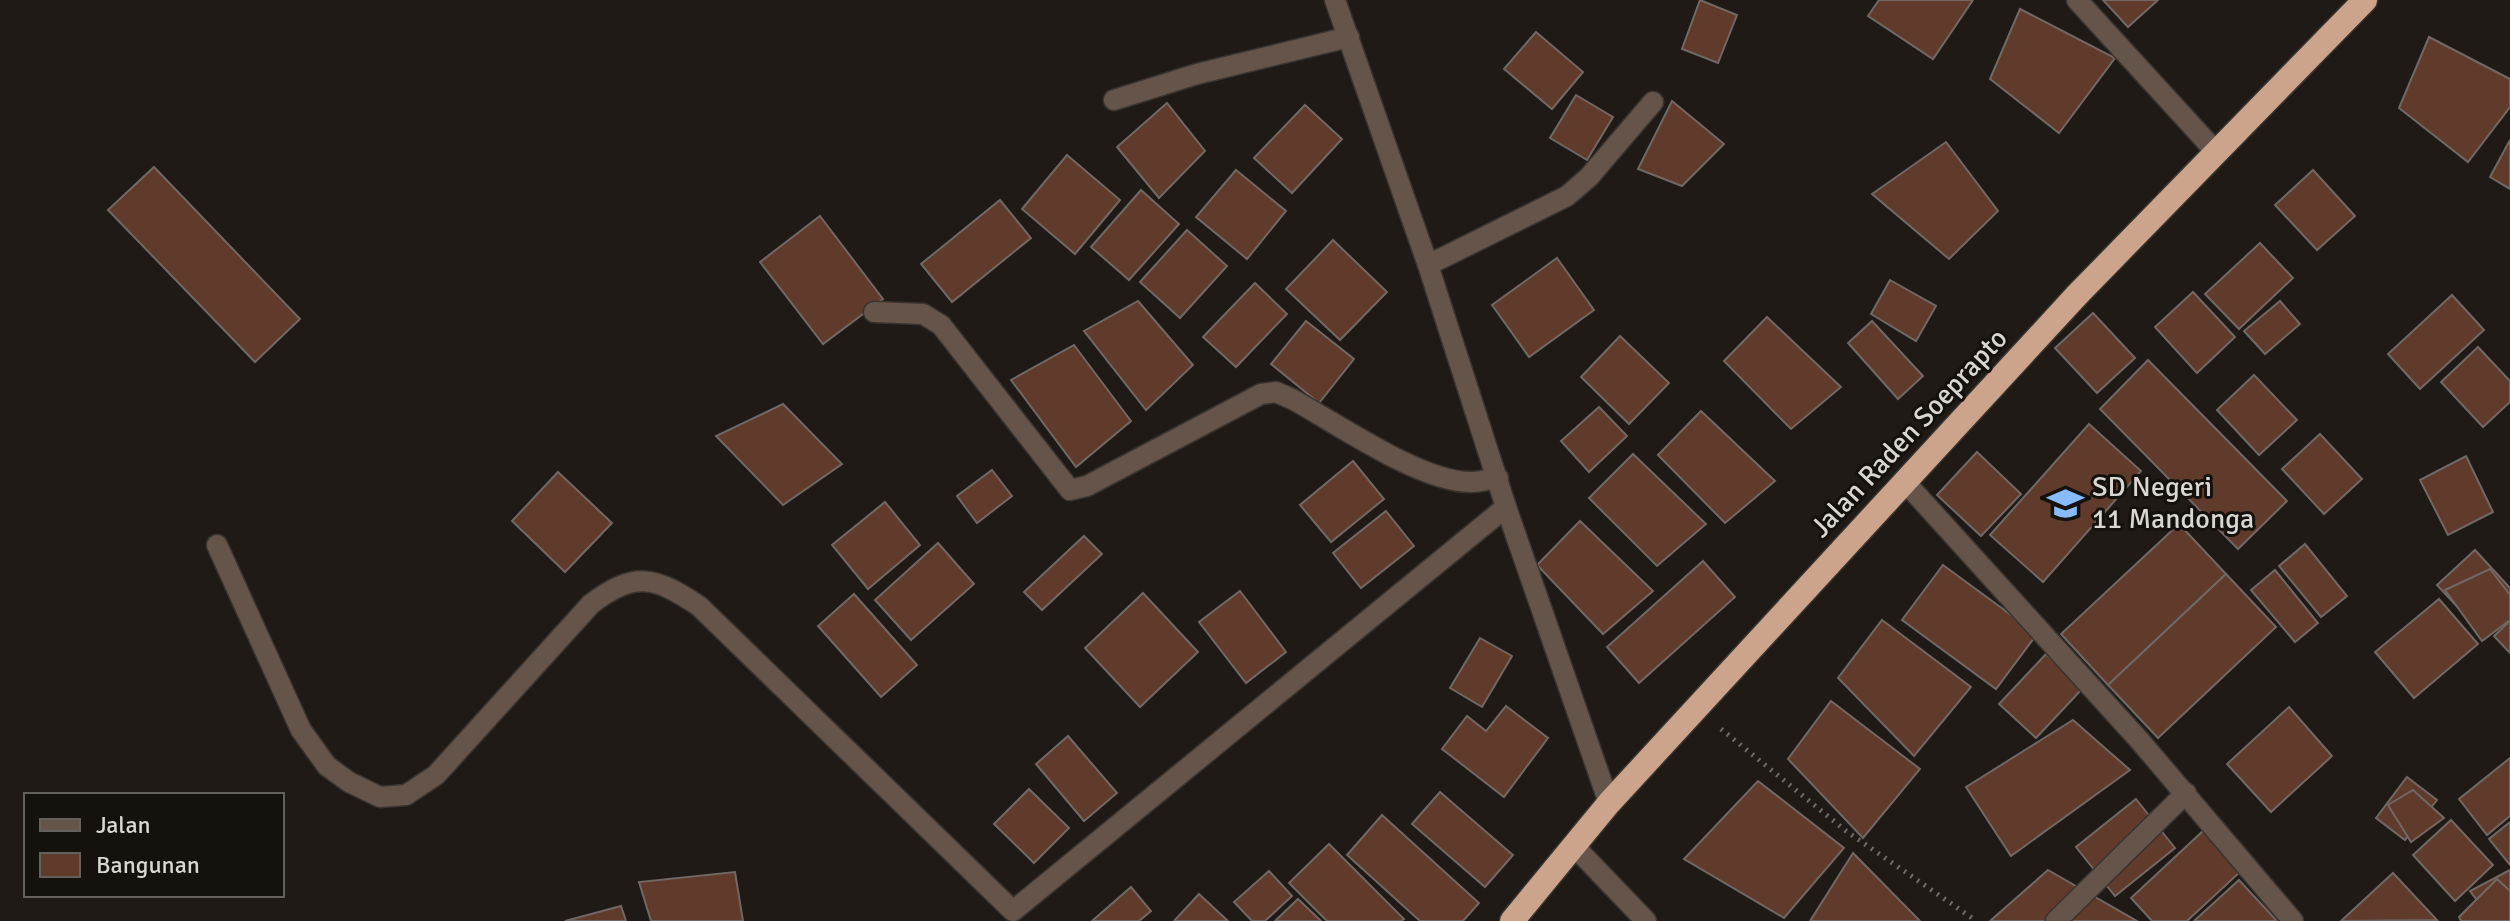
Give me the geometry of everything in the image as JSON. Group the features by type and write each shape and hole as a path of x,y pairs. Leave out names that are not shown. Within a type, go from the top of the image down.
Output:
{"highway":[{"name":"Jalan Raden Soeprapto","path":"1512,921 1609,803 2077,295 2365,0"}],"street":[{"path":"1335,0 1428,265 1506,507 1609,803"},
{"path":"2077,0 2216,152"},
{"path":"1114,100 1197,74 1349,37"},
{"path":"1428,265 1567,196 1589,177 1653,102"},
{"path":"874,312 923,314 941,325 1070,490 1087,486 1268,392 1292,399 1411,467 1460,481 1498,478"},
{"path":"1906,483 2186,793 2293,921"},
{"path":"217,545 301,730 327,766 349,782 380,797 406,795 436,775 591,604 611,589 641,580 679,593 699,606 1007,916 1506,507"},
{"path":"2056,921 2186,793"},
{"path":"1574,846 1646,921"}],"path":[{"path":"1696,708 1846,831 1975,920"}],"building":[{"path":"1700,0 1737,15 1718,63 1682,49"},
{"path":"1879,0 1973,0 1933,59 1868,16"},
{"path":"2103,0 2158,0 2128,27"},
{"path":"2020,9 2115,58 2059,133 1990,79"},
{"path":"1536,32 1583,72 1552,109 1504,69"},
{"path":"2429,37 2510,79 2510,107 2468,162 2399,108"},
{"path":"1576,95 1613,117 1587,160 1550,138"},
{"path":"1672,101 1724,144 1682,186 1638,169"},
{"path":"1167,103 1205,151 1159,198 1117,147"},
{"path":"1305,105 1342,139 1292,193 1254,158"},
{"path":"2510,140 2510,189 2490,177"},
{"path":"1946,142 1998,211 1949,259 1872,194"},
{"path":"1067,155 1120,200 1075,254 1022,209"},
{"path":"154,167 300,319 255,362 108,210"},
{"path":"1236,170 1286,211 1247,259 1196,217"},
{"path":"2313,170 2355,216 2317,250 2275,205"},
{"path":"1141,190 1179,224 1129,280 1091,247"},
{"path":"1000,200 1031,238 952,302 921,264"},
{"path":"820,216 883,299 823,344 760,262"},
{"path":"1187,230 1227,266 1180,318 1140,282"},
{"path":"1333,240 1387,292 1340,340 1286,289"},
{"path":"2260,243 2293,278 2239,329 2205,294"},
{"path":"1557,258 1594,310 1529,357 1492,305"},
{"path":"1890,280 1936,306 1916,341 1871,314"},
{"path":"1255,283 1287,314 1236,367 1203,337"},
{"path":"2193,292 2235,337 2197,373 2155,327"},
{"path":"2452,295 2484,330 2420,389 2388,354"},
{"path":"1138,301 1193,365 1146,410 1084,331"},
{"path":"2280,301 2300,324 2265,354 2244,331"},
{"path":"2093,313 2135,358 2097,393 2055,348"},
{"path":"1767,317 1841,387 1791,429 1724,361"},
{"path":"1306,321 1354,359 1319,403 1271,364"},
{"path":"1872,321 1923,376 1898,399 1848,343"},
{"path":"1620,336 1669,383 1629,424 1581,377"},
{"path":"1074,345 1131,421 1076,467 1011,380"},
{"path":"2478,347 2510,381 2510,402 2483,427 2441,382"},
{"path":"2148,360 2287,501 2238,549 2100,409"},
{"path":"2254,375 2297,420 2259,455 2217,410"},
{"path":"783,404 842,464 783,505 716,436"},
{"path":"1599,407 1627,436 1589,472 1561,441"},
{"path":"1701,411 1775,481 1725,523 1658,455"},
{"name":"SD Negeri 11 Mandonga","path":"2089,424 2141,471 2043,582 1990,535"},
{"path":"2320,434 2362,479 2324,514 2282,469"},
{"path":"1977,452 2021,494 1981,536 1937,495"},
{"path":"1633,454 1706,524 1657,566 1589,498"},
{"path":"2466,456 2493,512 2448,535 2420,480"},
{"path":"1353,461 1384,499 1331,542 1300,505"},
{"path":"992,470 1012,496 977,523 957,496"},
{"path":"558,472 612,523 565,572 512,521"},
{"path":"885,502 920,545 868,589 832,545"},
{"path":"1386,511 1414,546 1361,588 1333,553"},
{"path":"1580,521 1653,591 1603,634 1537,565"},
{"path":"2179,524 2226,574 2108,685 2061,634"},
{"path":"1084,536 1102,554 1042,610 1024,592"},
{"path":"938,543 974,584 911,640 875,600"},
{"path":"2305,544 2347,596 2321,617 2279,566"},
{"path":"2475,550 2510,588 2510,601 2479,630 2437,585"},
{"path":"1703,561 1735,597 1639,683 1607,647"},
{"path":"1943,565 2037,634 1996,689 1902,620"},
{"path":"2490,569 2510,595 2510,620 2482,641 2445,590"},
{"path":"2275,570 2318,623 2295,642 2251,590"},
{"path":"2226,574 2276,627 2158,738 2108,685"},
{"path":"1240,591 1286,652 1246,683 1199,622"},
{"path":"1143,593 1198,652 1140,707 1085,648"},
{"path":"854,594 917,665 881,697 818,626"},
{"path":"2439,599 2478,644 2414,698 2375,652"},
{"path":"1882,620 1971,687 1914,756 1838,678"},
{"path":"2510,621 2510,653 2494,636"},
{"path":"1480,638 1512,656 1482,707 1450,688"},
{"path":"2046,654 2083,688 2036,738 1999,704"},
{"path":"1831,701 1920,769 1863,838 1788,759"},
{"path":"1506,706 1548,738 1504,797 1442,749 1467,716 1486,731"},
{"path":"2289,707 2332,756 2271,812 2227,764"},
{"path":"2073,720 2130,770 2011,856 1966,787"},
{"path":"1068,736 1117,793 1084,821 1036,764"},
{"path":"2510,758 2510,816 2487,835 2459,799"},
{"path":"2407,777 2437,800 2405,840 2376,818"},
{"path":"1758,781 1844,848 1784,918 1684,859"},
{"path":"1029,789 1069,828 1034,863 994,824"},
{"path":"2413,790 2444,818 2411,842 2388,805"},
{"path":"1440,792 1513,855 1485,887 1412,824"},
{"path":"2136,799 2175,848 2115,896 2076,847"},
{"path":"1382,815 1479,903 1463,921 1420,921 1347,855"},
{"path":"2451,820 2493,865 2455,901 2413,855"},
{"path":"2510,822 2510,865 2489,839"},
{"path":"2204,830 2241,871 2187,921 2152,921 2131,898"},
{"path":"1329,844 1404,919 1327,921 1289,883"},
{"path":"1853,853 1920,921 1810,921"},
{"path":"2048,870 2137,921 1990,921"},
{"path":"2510,870 2510,921 2493,921 2470,891"},
{"path":"1269,871 1292,896 1265,921 1252,921 1234,902"},
{"path":"735,872 743,921 651,921 639,882"},
{"path":"2393,873 2437,920 2341,921"},
{"path":"2497,879 2510,891 2510,921 2461,921 2459,917"},
{"path":"2239,880 2277,921 2194,921"},
{"path":"1131,887 1151,911 1139,921 1092,921"},
{"path":"1199,894 1228,921 1174,921"},
{"path":"1298,899 1321,921 1275,921"},
{"path":"621,906 626,921 565,921"}],"place":[{"name":"SD Negeri 11 Mandonga","path":"2066,503"}]}
